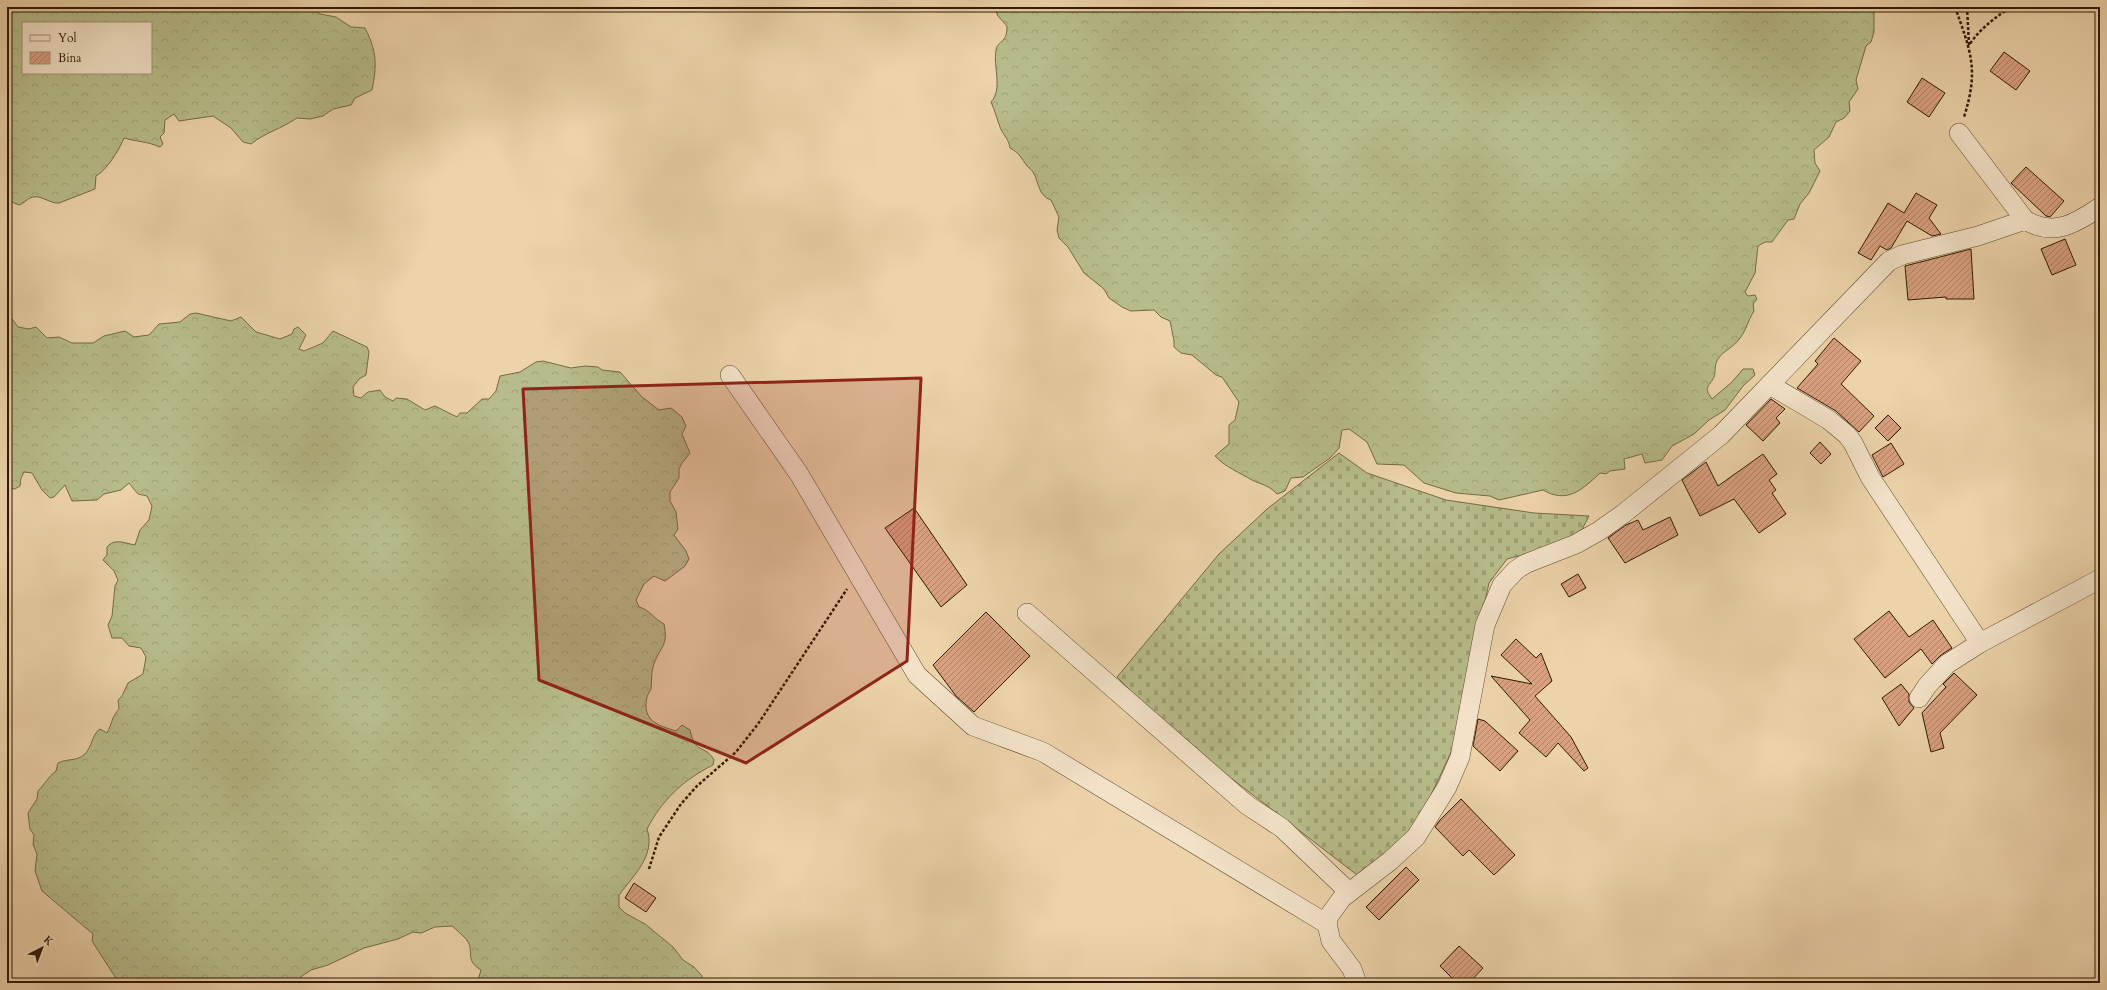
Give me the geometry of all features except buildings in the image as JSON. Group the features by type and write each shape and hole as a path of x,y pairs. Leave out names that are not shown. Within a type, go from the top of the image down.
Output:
{"street":[{"path":"1959,133 2025,220 2043,229 2058,229 2100,207"},
{"path":"1357,983 1352,969 1330,941 1327,924 1329,916 1334,907 1349,892 1390,862 1416,837 1447,787 1460,757 1485,626 1499,591 1509,576 1525,564 1576,544 1624,514 1721,434 1889,262 1902,255 1978,236 2025,220"},
{"path":"730,376 799,474 917,675 973,726 1043,752 1327,924"},
{"path":"1770,385 1829,420 1847,435 1853,443 1870,477 1980,643"},
{"path":"1919,698 1927,686 1947,664 1980,643 2100,579"},
{"path":"1027,613 1247,805 1282,828 1349,892"}],"path":[{"path":"1955,7 1969,46"},
{"path":"1959,133 1971,94 1973,73 1969,46 1967,7"},
{"path":"1969,46 1982,28 2011,7"},
{"path":"649,869 659,837 672,816 697,786 736,752 758,724 857,573"}],"highlighted area":[{"path":"921,378 907,661 746,763 539,680 523,389"}],"green space":[{"path":"7,7 312,7 320,14 336,17 351,27 365,28 369,36 375,59 375,73 372,90 355,98 351,105 333,109 323,116 310,119 297,118 262,136 251,144 243,142 231,128 213,116 179,121 174,114 165,120 164,133 160,137 163,144 160,147 124,138 112,159 96,176 95,189 59,203 34,197 19,205 7,200"},
{"path":"994,7 1874,7 1874,32 1871,42 1866,46 1856,80 1858,89 1849,102 1850,111 1844,118 1836,122 1829,137 1814,150 1815,163 1820,171 1809,193 1800,204 1794,219 1788,220 1772,242 1765,242 1758,246 1755,273 1745,292 1748,296 1755,295 1757,299 1753,304 1754,311 1740,338 1718,359 1714,377 1707,389 1709,395 1712,399 1732,382 1743,369 1753,369 1755,375 1743,386 1725,410 1709,420 1694,434 1672,446 1662,460 1645,463 1642,454 1624,459 1625,469 1610,471 1606,474 1600,473 1580,490 1567,495 1560,496 1543,490 1499,500 1490,496 1456,493 1424,483 1404,465 1377,464 1367,442 1349,429 1342,430 1339,448 1330,458 1303,477 1291,478 1285,491 1277,494 1268,487 1227,466 1215,456 1229,444 1229,425 1235,420 1239,402 1222,377 1216,375 1192,355 1181,353 1174,347 1170,321 1161,317 1154,310 1131,311 1109,298 1104,289 1084,273 1068,247 1059,238 1057,230 1059,217 1051,200 1041,192 1035,176 1019,154 1010,148 1000,127 991,102 995,97 997,84 995,57 996,50 1006,36 1007,32 1007,26 998,16"},
{"path":"7,312 18,327 29,329 36,327 47,338 59,337 72,343 93,343 104,336 125,331 134,337 149,335 159,324 180,322 190,314 196,313 231,321 241,317 256,332 280,339 292,334 294,329 298,327 306,335 299,349 304,351 323,343 333,331 367,347 369,352 366,375 359,379 353,387 354,396 361,398 368,392 380,390 385,397 393,401 396,398 407,399 425,410 435,406 457,417 460,413 467,413 482,399 489,399 496,391 500,376 520,372 536,362 543,361 571,368 585,366 598,367 602,370 620,372 642,397 659,410 671,408 682,417 686,426 682,434 690,453 679,469 679,478 670,492 670,501 676,512 678,529 674,535 686,551 689,559 685,566 665,581 654,576 644,584 636,600 639,607 646,610 664,624 665,632 663,647 655,660 653,667 651,689 647,697 646,705 649,717 657,724 669,729 676,731 682,725 690,730 692,738 697,746 711,755 714,760 713,765 683,784 659,809 647,829 649,847 646,856 637,872 619,895 619,907 625,913 645,924 673,947 683,960 694,967 702,976 702,983 471,983 478,980 481,970 472,962 469,943 452,926 435,927 421,933 413,932 398,939 364,948 328,965 311,970 295,983 119,983 92,941 93,934 42,891 35,871 37,854 33,844 34,835 30,829 28,813 37,799 38,791 56,771 58,763 78,758 85,754 95,734 100,729 107,733 115,714 119,709 118,700 122,696 128,683 143,674 146,657 141,648 129,646 122,638 112,638 108,625 112,616 115,586 118,580 114,571 103,560 107,555 107,547 110,544 120,542 135,545 140,530 149,520 152,506 147,496 138,494 129,483 121,490 104,494 97,500 72,501 65,485 54,497 50,498 42,490 32,473 24,472 21,478 20,486 15,489 9,488 7,484"},
{"path":"1339,453 1367,473 1446,500 1534,513 1589,516 1576,541 1507,559 1489,583 1453,748 1412,836 1361,878 1171,732 1117,677 1219,554 1267,509"}]}
